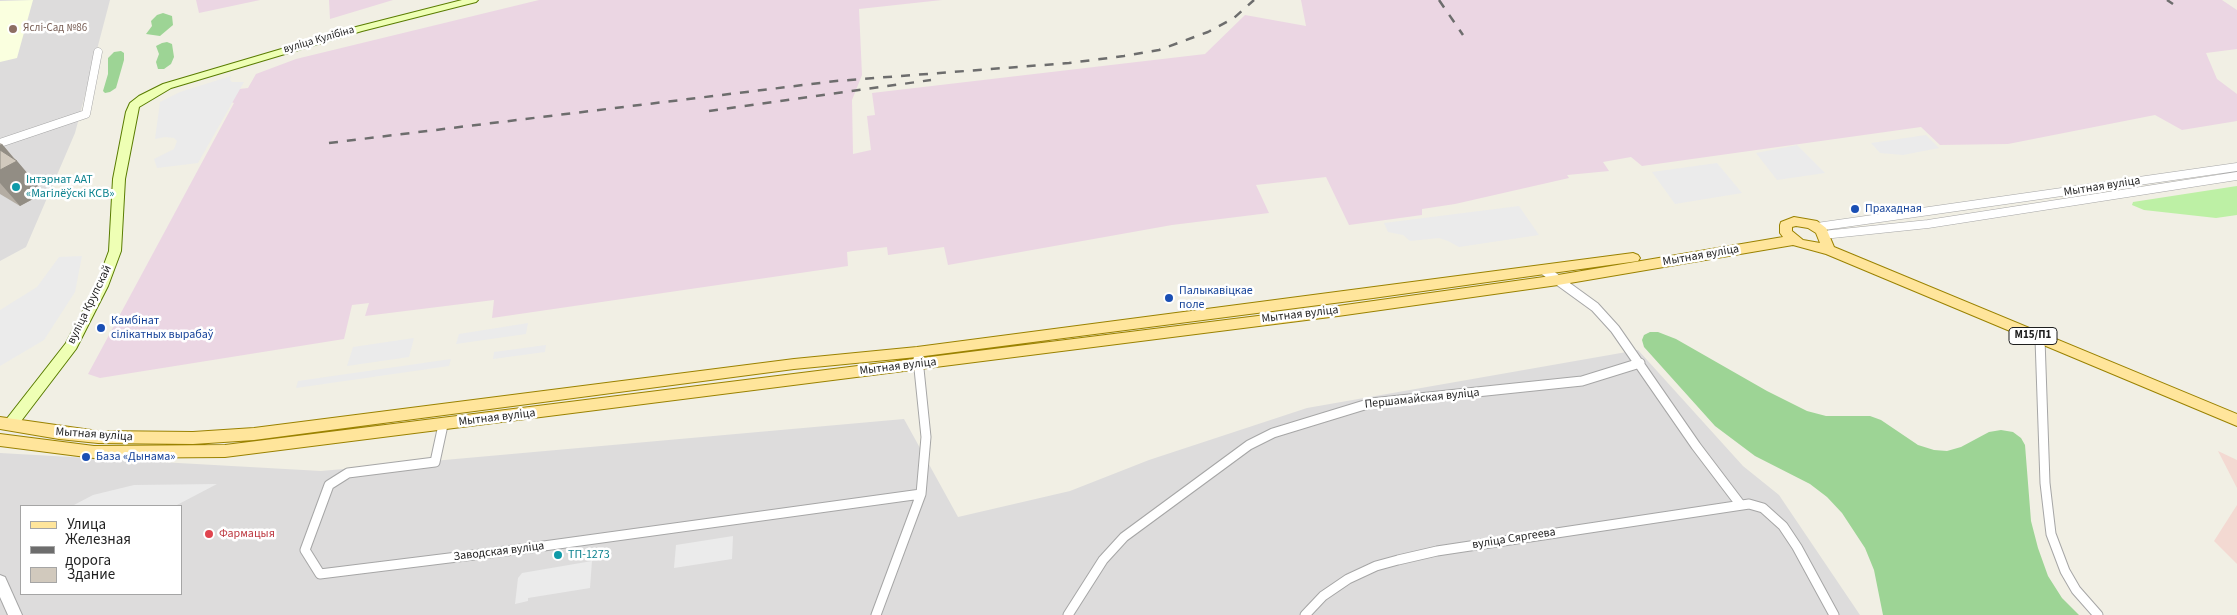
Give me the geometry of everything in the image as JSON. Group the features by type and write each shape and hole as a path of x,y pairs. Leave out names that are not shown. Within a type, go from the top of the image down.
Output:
{"main road":[{"name":"вуліца Кулібіна","path":"167,86 350,32 473,0"},
{"name":"вуліца Крупскай","path":"5,424 71,346 102,286 115,250 119,179 131,112 143,98 167,86"},
{"name":"М15/П1","path":"1821,239 1806,222 1794,221 1786,225 1790,236 1821,239 2040,340 2237,420"},
{"name":"Мытная вуліца","path":"5,424 98,437 193,438 254,434 774,367 918,358 1558,280 1790,236"},
{"name":"Мытная вуліца","path":"0,439 94,452 225,450 443,424 1790,236"},
{"path":"0,439 5,424"}],"street":[{"path":"0,143 86,114 98,52"},
{"name":"Мытная вуліца","path":"1821,239 1968,207 2237,167"},
{"name":"Мытная вуліца","path":"1821,239 2237,176"},
{"path":"1544,270 1584,298 1606,317 1640,363 1691,439 1740,504 1749,504 1763,508 1782,526 1797,547 1834,615"},
{"path":"2040,340 2045,483 2051,534 2065,571 2076,590 2098,615"},
{"path":"876,615 921,494 926,437 918,358"},
{"name":"Першамайская вуліца","path":"1068,615 1103,560 1124,537 1249,445 1273,433 1372,403 1582,381 1613,373 1640,363"},
{"name":"Заводская вуліца","path":"443,424 435,462 348,473 329,485 305,550 320,574 522,549 921,494"},
{"name":"вуліца Сяргеева","path":"1305,615 1323,596 1348,579 1376,566 1398,560 1437,551 1740,504"},
{"path":"0,581 15,615"}],"shaded area":[{"path":"0,0 110,0 75,133 26,247 0,261"},
{"name":"Яслі-Сад №86","path":"33,0 17,58 0,62 0,1"},
{"path":"196,0 260,0 199,13"},
{"path":"329,0 393,0 330,19"},
{"path":"539,0 942,0 859,9 862,75 852,100 853,154 871,150 867,116 875,115 872,93 1205,54 1245,15 1306,26 1301,0 2222,0 2237,10 2237,49 2206,53 2217,79 2237,94 2237,121 2182,130 2155,115 2008,144 1940,145 1921,127 1642,166 1631,157 1603,162 1609,171 1567,175 1569,178 1455,204 1422,209 1422,215 1349,225 1326,177 1256,185 1269,213 1172,225 948,265 944,247 888,255 887,247 853,251 847,252 848,266 492,318 494,300 365,316 369,303 352,305 344,339 100,378 88,374 234,103 231,102 239,89 248,88 256,74 296,59"},
{"path":"231,76 230,80 232,82 244,82 198,163 157,168 154,159 174,149 177,141 174,138 165,137 155,139 160,102 180,92"},
{"path":"1926,135 1939,148 1903,155 1880,153 1871,143"},
{"path":"1797,145 1825,173 1777,180 1756,153"},
{"path":"1717,163 1742,193 1675,204 1652,172"},
{"path":"1519,206 1539,235 1459,247 1439,238 1410,241 1403,235 1388,232 1384,223"},
{"path":"82,256 75,292 44,340 0,366 0,310 37,287 59,257"},
{"path":"528,323 526,334 456,344 459,334"},
{"path":"414,338 409,357 347,366 353,347"},
{"path":"546,345 545,352 493,359 494,352"},
{"path":"1638,350 1743,466 1779,495 1860,615 0,615 0,453 321,471 904,419 958,517 1070,491 1149,460 1307,408"},
{"path":"451,359 449,366 296,388 298,381"},
{"path":"2218,451 2237,460 2237,488"},
{"path":"217,484 177,505 74,505 93,495 134,485"},
{"path":"2237,505 2237,564 2214,541"},
{"path":"733,536 732,559 674,568 676,545"},
{"path":"592,561 590,588 528,598 528,601 515,604 518,578 522,573"}],"green space":[{"path":"163,13 172,16 173,25 160,36 146,34 152,26 151,21 157,15"},
{"path":"167,42 172,44 174,57 171,64 164,69 158,69 156,62 159,54 156,46"},
{"path":"121,51 124,53 124,60 116,88 105,93 103,91 108,74 108,58 114,52"},
{"path":"2237,186 2237,215 2216,218 2144,210 2132,205 2133,202"},
{"path":"1650,332 1658,332 1676,339 1767,391 1807,411 1826,416 1870,416 1881,420 1918,445 1934,450 1947,451 1961,447 1989,432 2001,430 2013,432 2021,438 2025,445 2031,521 2048,576 2062,598 2079,615 1883,615 1874,570 1865,548 1842,513 1827,497 1810,484 1755,456 1715,426 1644,347 1642,340 1644,335"}],"building":[{"path":"0,150 17,161 0,170"}],"railway":[{"path":"329,143 836,81 1069,63 1124,56 1159,50 1208,32 1234,18 1254,0"},
{"path":"1439,0 1463,35"},
{"path":"2167,0 2173,4"},
{"path":"709,111 931,80"}],"place":[{"name":"Яслі-Сад №86","path":"13,29"},
{"name":"Інтэрнат ААТ «Магілёўскі КСВ»","path":"16,187"},
{"name":"Прахадная","path":"1855,209"},
{"name":"Палыкавіцкае поле","path":"1169,298"},
{"name":"Камбінат сілікатных вырабаў","path":"101,328"},
{"name":"База «Дынама»","path":"86,457"},
{"name":"Фармацыя","path":"209,534"},
{"name":"ТП-1273","path":"558,555"}]}
